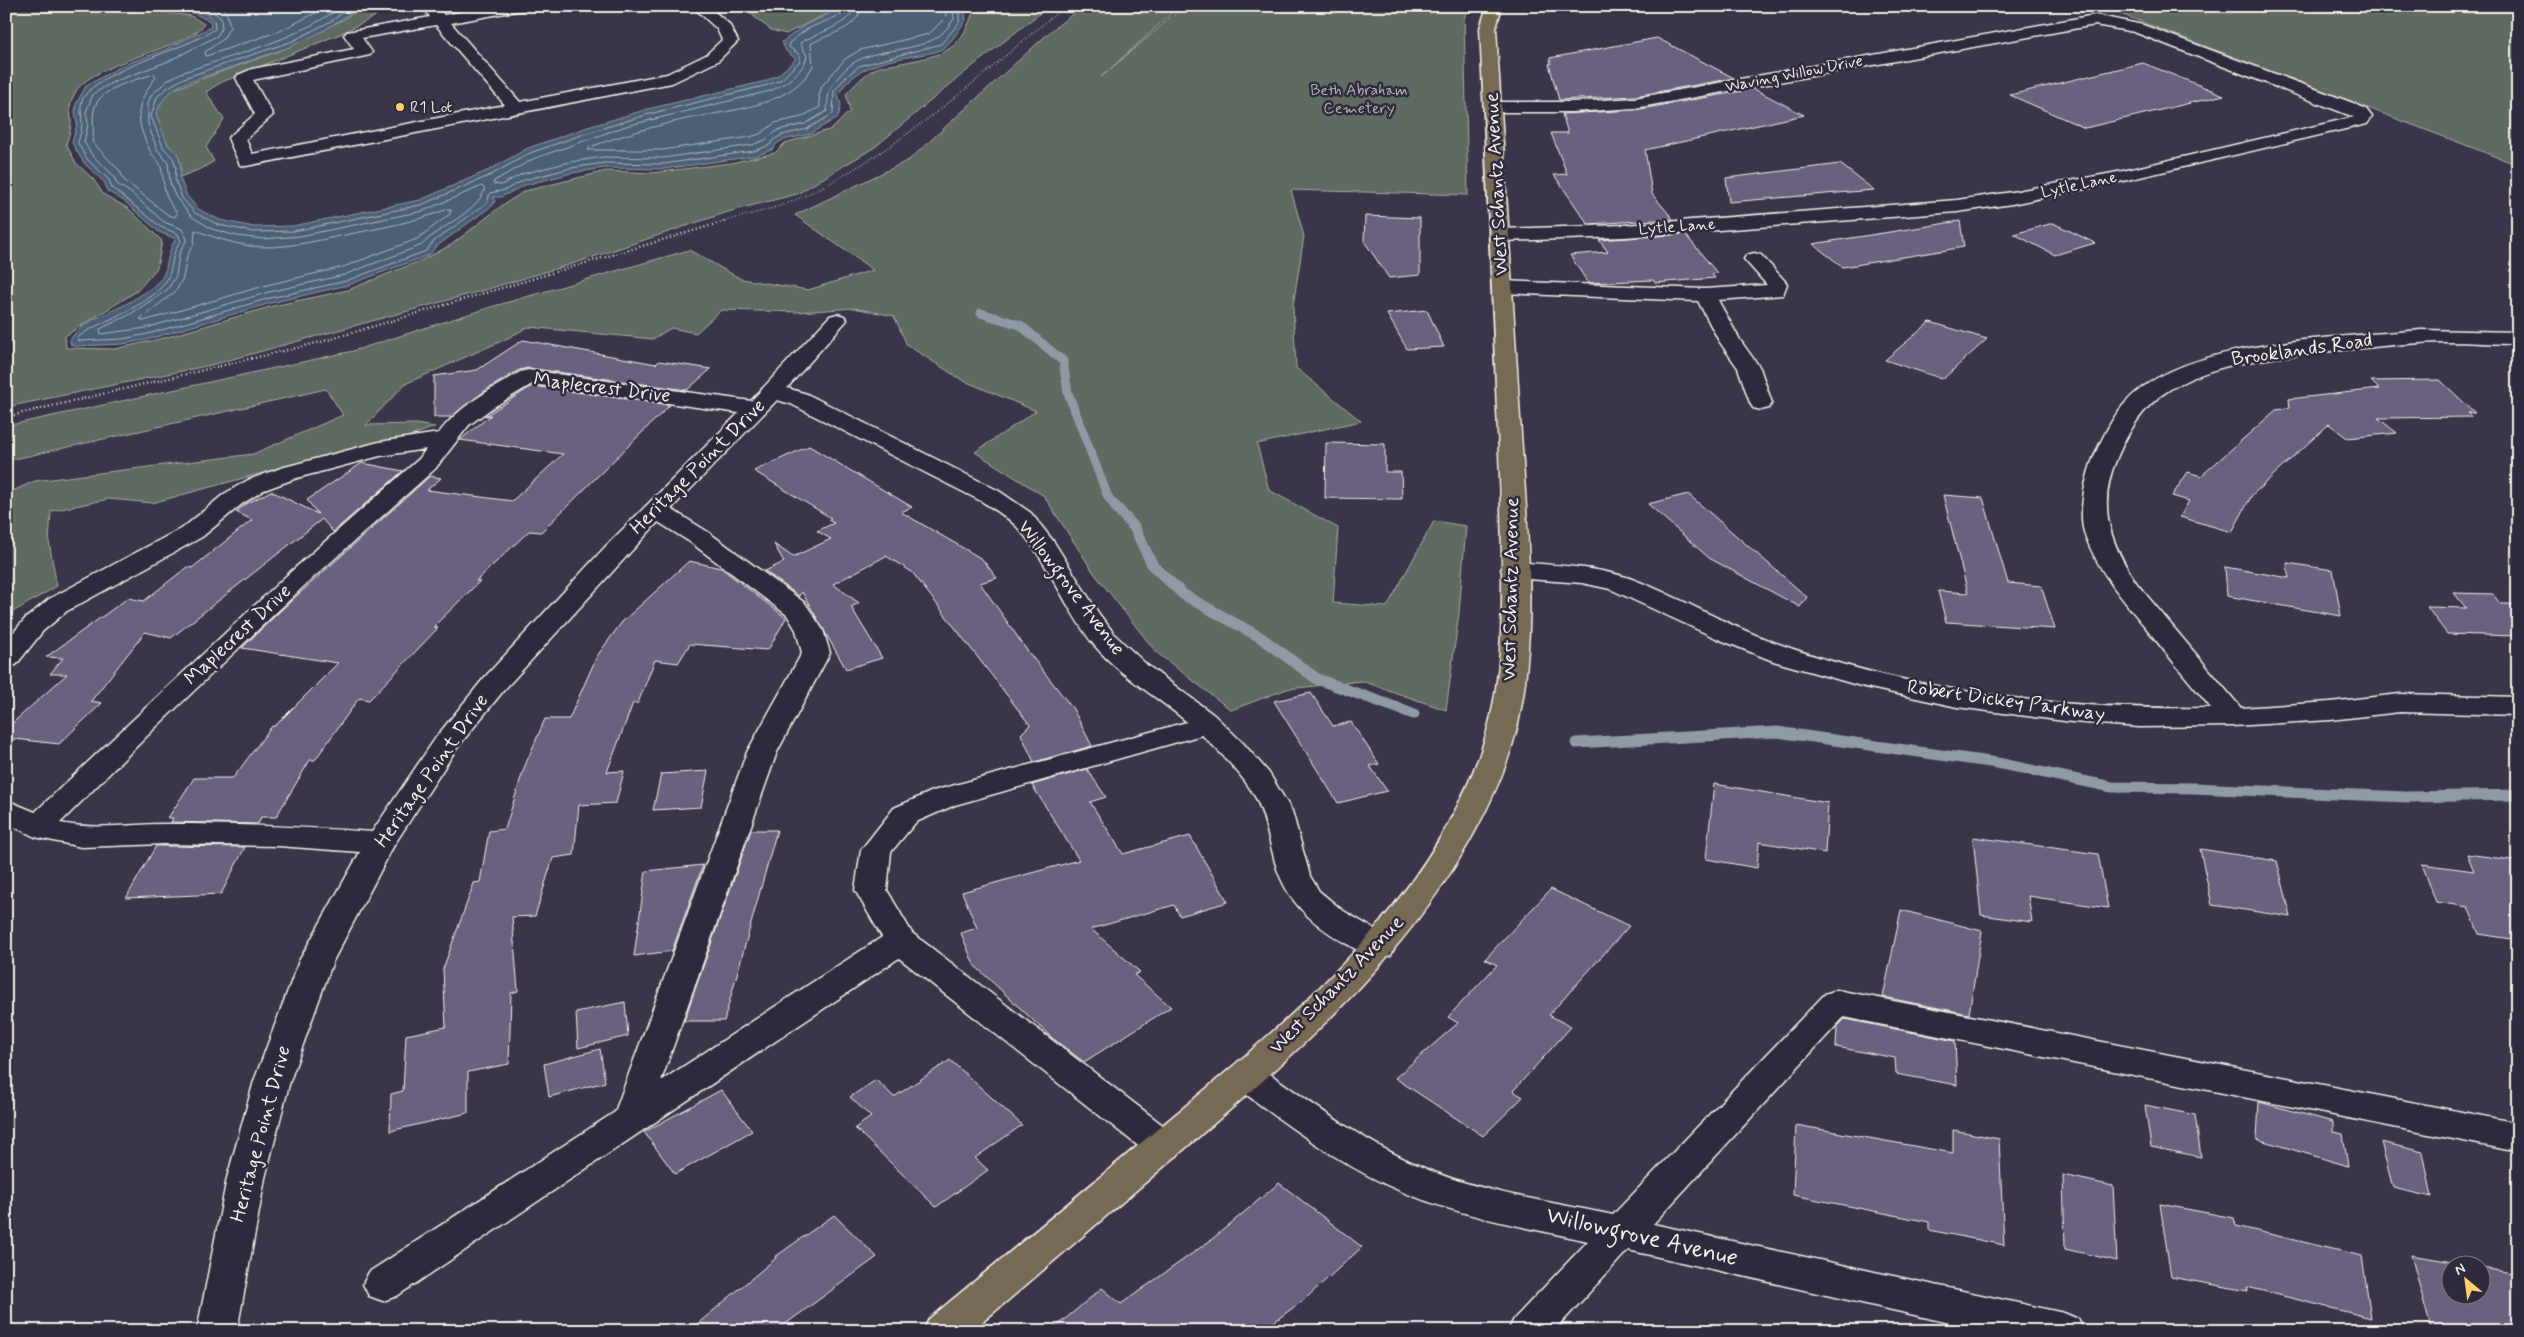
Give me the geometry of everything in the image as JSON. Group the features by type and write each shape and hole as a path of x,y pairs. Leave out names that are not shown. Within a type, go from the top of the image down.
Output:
{"main road":[{"name":"West Schantz Avenue","path":"943,1331 1301,1029 1379,947 1421,894 1467,818 1494,754 1508,704 1514,634 1514,512 1488,28 1495,6"}],"street":[{"path":"428,6 516,108"},
{"path":"522,6 352,36 364,52 274,68 244,78 264,115 238,138 246,161 672,78 712,58 730,41 724,27 699,6"},
{"path":"2057,10 2092,20"},
{"name":"Waving Willow Drive","path":"1493,107 1573,108 1626,104 2092,20"},
{"name":"Lytle Lane","path":"1499,235 1625,231 1957,206 2012,198 2123,176 2363,118 2360,113 2347,107 2138,28 2111,21 2092,20"},
{"path":"1757,65 1774,78"},
{"path":"1502,287 1705,295 1776,291 1777,284 1754,259"},
{"path":"1705,295 1730,341 1749,368 1760,404"},
{"name":"Heritage Point Drive","path":"217,1331 246,1178 272,1081 316,961 380,843 447,742 494,684 655,510 764,400 837,320"},
{"name":"Brooklands Road","path":"2233,717 2129,590 2112,565 2097,533 2095,502 2101,467 2112,440 2134,407 2158,386 2192,371 2226,360 2272,351 2421,336 2518,338"},
{"name":"Maplecrest Drive","path":"38,827 145,722 288,588 427,464 461,420 476,408 528,377 764,400"},
{"name":"Willowgrove Avenue","path":"764,400 800,399 990,496 1012,510 1030,527 1056,561 1104,640 1125,662 1207,725 1230,746 1267,791 1282,820 1294,877 1309,899 1340,926 1379,947"},
{"path":"6,659 34,625 58,606 193,532 233,499 256,485 362,454 424,442 446,440"},
{"path":"630,1119 762,752 816,653 813,637 805,620 796,609 699,537 655,510"},
{"name":"Robert Dickey Parkway","path":"1514,570 1582,574 1618,583 1644,592 1727,633 1783,655 1861,678 1948,696 2072,713 2139,718 2233,717 2330,711 2400,703 2518,706"},
{"path":"1164,1146 900,941 870,890 876,850 905,815 944,798 1207,725"},
{"path":"6,810 38,827 81,837 164,834 278,836 380,843"},
{"path":"383,1284 900,941"},
{"path":"1528,1331 1837,1003 2518,1138"},
{"name":"Willowgrove Avenue","path":"1247,1076 1328,1135 1379,1164 1426,1186 1492,1204 2064,1331"}],"path":[{"path":"6,417 321,342 571,270 792,202 820,190 880,154 949,101 1064,6"}],"green space":[{"path":"6,6 116,6 191,16 204,24 192,35 93,76 82,84 75,93 71,103 71,127 66,144 76,163 94,180 103,194 129,209 162,241 157,268 137,291 65,336 66,348 115,349 164,338 273,306 348,290 422,260 451,245 504,204 525,191 606,171 652,173 731,163 775,153 785,143 832,129 850,111 846,94 871,71 881,67 930,57 950,48 964,33 975,6 1049,6 875,147 797,194 731,211 575,263 481,291 211,365 6,407"},
{"path":"361,6 386,6 374,17 340,34 220,83 206,92 224,119 206,147 214,161 203,168 180,177 180,161 166,141 156,114 163,98 171,90 287,48 344,19"},
{"path":"741,6 842,6 786,34 771,30"},
{"name":"Beth Abraham Cemetery","path":"1083,6 1180,6 1101,77 1184,6 1471,6 1464,18 1468,195 1291,190 1304,236 1293,306 1296,368 1361,421 1257,444 1269,490 1338,528 1333,603 1387,607 1434,521 1466,526 1459,613 1446,710 1362,681 1287,689 1231,710 1156,652 1094,573 1044,496 975,452 1036,411 962,380 907,345 894,316 854,308 798,312 721,310 696,333 671,328 653,339 528,327 506,339 405,384 366,425 416,424 435,427 402,439 339,452 152,503 109,499 51,511 49,542 57,586 6,616 6,494 35,481 253,454 343,415 326,389 6,461 6,426 353,351 491,307 689,250 741,279 808,290 873,270 795,215 909,160 1051,31"},
{"path":"2098,6 2518,6 2518,165 2118,13"}],"water":[{"path":"128,6 361,6 323,31 287,48 179,86 167,95 156,114 168,145 178,154 181,167 180,178 187,196 198,209 220,220 254,227 293,226 420,200 489,170 528,148 585,128 648,109 766,81 778,75 796,59 786,51 782,42 805,25 847,6 964,6 966,20 944,48 935,52 880,63 856,75 838,95 841,105 838,117 810,134 783,140 776,144 774,149 755,156 664,169 604,168 572,173 525,185 501,197 493,197 495,201 493,205 437,246 429,255 348,285 271,303 149,339 123,344 77,346 71,345 70,340 80,328 122,306 161,279 172,245 176,239 159,232 124,201 107,191 105,183 84,163 72,143 77,124 76,104 86,86 123,65 164,50 211,27 210,21 193,13"}],"building":[{"path":"1657,38 1734,78 1635,96 1559,100 1549,64 1551,64 1550,58"},
{"path":"2143,63 2224,95 2085,128 2010,95"},
{"path":"1754,89 1804,115 1645,150 1652,194 1673,219 1588,224 1554,175 1567,174 1551,133 1568,133 1562,114 1635,110"},
{"path":"1840,164 1874,190 1729,202 1726,178"},
{"path":"1365,216 1420,218 1420,275 1389,278 1364,241"},
{"path":"1960,221 1964,247 1843,267 1813,244"},
{"path":"2053,223 2095,243 2055,255 2014,234"},
{"path":"1685,234 1717,273 1712,274 1715,278 1655,283 1653,280 1588,283 1570,255 1608,252 1599,240"},
{"path":"1427,310 1444,347 1407,349 1387,314"},
{"path":"1930,322 1987,339 1943,379 1885,360"},
{"path":"523,340 656,364 659,361 711,369 687,390 528,368 519,370 486,390 451,417 434,417 434,376 477,370"},
{"path":"2440,380 2475,413 2468,413 2472,417 2378,418 2397,433 2347,438 2329,424 2252,495 2232,532 2180,517 2189,501 2172,496 2188,472 2201,476 2276,410 2290,408 2289,399 2379,389 2371,381"},
{"path":"532,386 670,405 541,532 529,531 476,581 480,581 433,627 438,628 369,700 359,698 315,760 310,760 276,817 261,817 258,824 171,822 173,818 168,818 194,778 233,778 272,726 275,726 338,663 242,648 280,611 430,476 441,478 427,490 512,501 563,454 460,440 491,415 485,416"},
{"path":"1326,443 1385,444 1385,472 1401,472 1402,499 1325,498"},
{"path":"809,446 912,507 901,512 982,559 997,578 980,583 1026,649 1073,709 1092,746 1034,762 1021,734 1030,725 912,572 886,556 833,584 859,603 851,607 882,658 846,669 802,592 799,596 765,571 784,562 774,544 793,557 831,539 817,531 834,523 828,520 831,518 754,471"},
{"path":"362,463 403,471 333,532 322,519 171,638 145,632 91,701 102,703 59,744 6,738 6,729 67,674 50,674 63,658 46,657 128,598 144,601 187,567 192,568 252,520 236,512 246,504 271,491 318,514 307,500"},
{"path":"1688,494 1807,597 1800,607 1709,558 1648,504"},
{"path":"1943,495 1983,498 2008,583 2041,586 2055,629 1946,622 1938,591 1968,593"},
{"path":"689,561 721,568 786,618 768,650 690,644 678,663 655,660 638,703 633,703 607,772 624,771 616,803 579,805 574,855 553,858 535,916 512,917 518,991 511,993 509,1064 468,1072 468,1113 390,1131 391,1094 403,1091 406,1035 446,1027 443,969 474,883 480,882 489,831 505,829 524,768 545,719 569,719 597,656 622,622"},
{"path":"2287,563 2333,570 2341,616 2227,596 2225,567 2289,578"},
{"path":"2454,593 2493,594 2500,604 2518,604 2518,636 2447,634 2427,607 2466,608"},
{"path":"1311,693 1333,726 1351,722 1379,764 1370,766 1387,791 1338,803 1274,701"},
{"path":"1087,769 1106,797 1090,802 1123,854 1190,836 1228,902 1180,916 1174,905 1091,929 1140,972 1134,975 1171,1007 1084,1062 1051,1037 974,965 961,933 977,928 962,892 1079,860 1032,785"},
{"path":"708,771 701,807 653,810 661,774"},
{"path":"1714,784 1828,803 1825,853 1759,842 1757,868 1706,859"},
{"path":"751,830 777,830 724,1021 684,1021"},
{"path":"1973,837 2098,854 2108,908 2028,896 2032,922 1981,915"},
{"path":"156,846 245,847 221,894 126,898"},
{"path":"2200,849 2277,861 2291,917 2212,905"},
{"path":"2467,854 2518,861 2518,940 2479,934 2468,907 2436,902 2422,864 2474,871"},
{"path":"703,865 672,951 634,956 646,871"},
{"path":"1551,889 1629,926 1549,1015 1571,1027 1513,1091 1523,1097 1483,1136 1395,1078 1458,1023 1448,1017 1497,965 1485,959"},
{"path":"1901,910 1982,931 1969,1014 1883,997"},
{"path":"625,1002 628,1036 578,1048 576,1012"},
{"path":"1845,1019 1955,1041 1957,1085 1896,1074 1895,1058 1836,1047 1837,1027"},
{"path":"600,1049 605,1082 549,1097 544,1064"},
{"path":"950,1060 1022,1125 975,1158 988,1170 936,1207 855,1128 871,1117 850,1097 876,1080 894,1097"},
{"path":"721,1090 752,1131 675,1174 644,1132"},
{"path":"2259,1102 2333,1122 2333,1132 2343,1134 2348,1166 2257,1139"},
{"path":"2145,1105 2195,1115 2201,1157 2151,1147"},
{"path":"1796,1125 1953,1153 1953,1130 1999,1139 2004,1245 1929,1230 1929,1222 1793,1195"},
{"path":"2381,1142 2423,1152 2432,1197 2393,1188"},
{"path":"2063,1175 2113,1186 2117,1261 2065,1249"},
{"path":"1279,1183 1362,1247 1306,1298 1262,1331 1051,1331 1102,1288 1121,1304 1211,1240"},
{"path":"2160,1204 2234,1218 2236,1226 2362,1256 2371,1318 2247,1287 2248,1291 2171,1277"},
{"path":"834,1215 877,1257 776,1331 689,1331 775,1257"},
{"path":"2411,1255 2442,1260 2442,1304 2492,1304 2492,1270 2518,1274 2518,1331 2445,1331 2431,1328"}],"waterway":[{"path":"981,313 1020,325 1063,361 1068,393 1108,497 1116,507"},
{"path":"1115,506 1134,527 1153,566 1184,595 1260,637 1317,679 1414,714"},
{"path":"1576,743 1777,732 1997,763 2112,787 2194,788 2407,797 2518,795"}],"place":[{"name":"R1 Lot","path":"400,107"}]}
